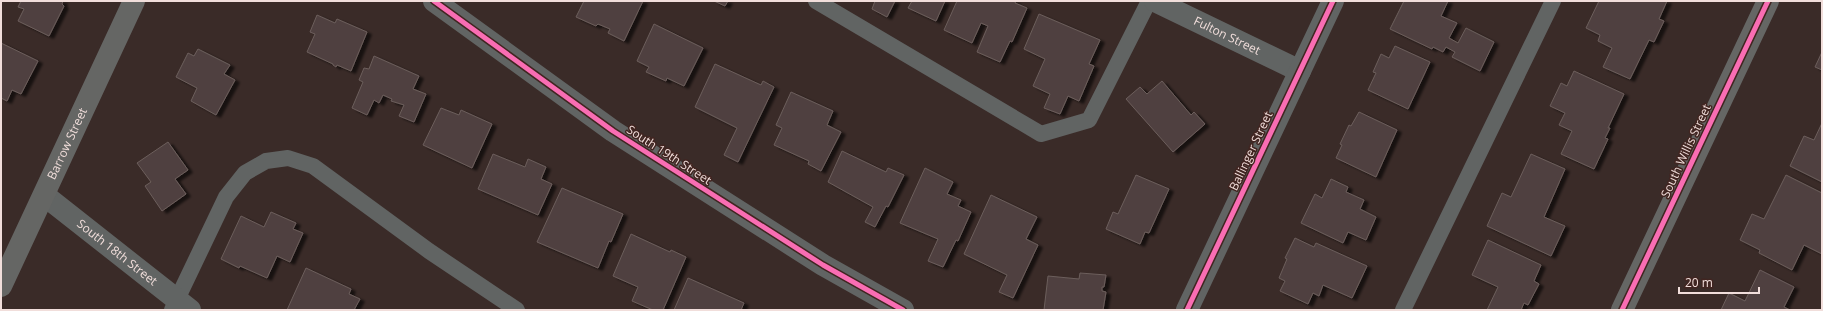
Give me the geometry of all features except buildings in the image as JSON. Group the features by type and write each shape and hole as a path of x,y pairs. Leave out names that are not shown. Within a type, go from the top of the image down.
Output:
{"street":[{"name":"Barrow Street","path":"1,286 134,1"},
{"name":"South 19th Street","path":"434,1 613,131 823,265 903,310"},
{"name":"Fulton Street","path":"1155,1 1300,71"},
{"name":"Ballinger Street","path":"1187,310 1333,1"},
{"name":"South Willis Street","path":"1622,310 1768,1"},
{"name":"South 18th Street","path":"44,195 179,307"}],"lane":[{"path":"816,1 1041,134 1089,120 1150,1"},
{"path":"1403,310 1553,1"},
{"path":"179,307 226,197 245,173 266,161 288,158 313,166 429,251 517,310"}],"cycle path":[{"path":"434,1 613,131 823,265 903,310"},
{"path":"1187,310 1333,1"},
{"path":"1622,310 1768,1"}]}
